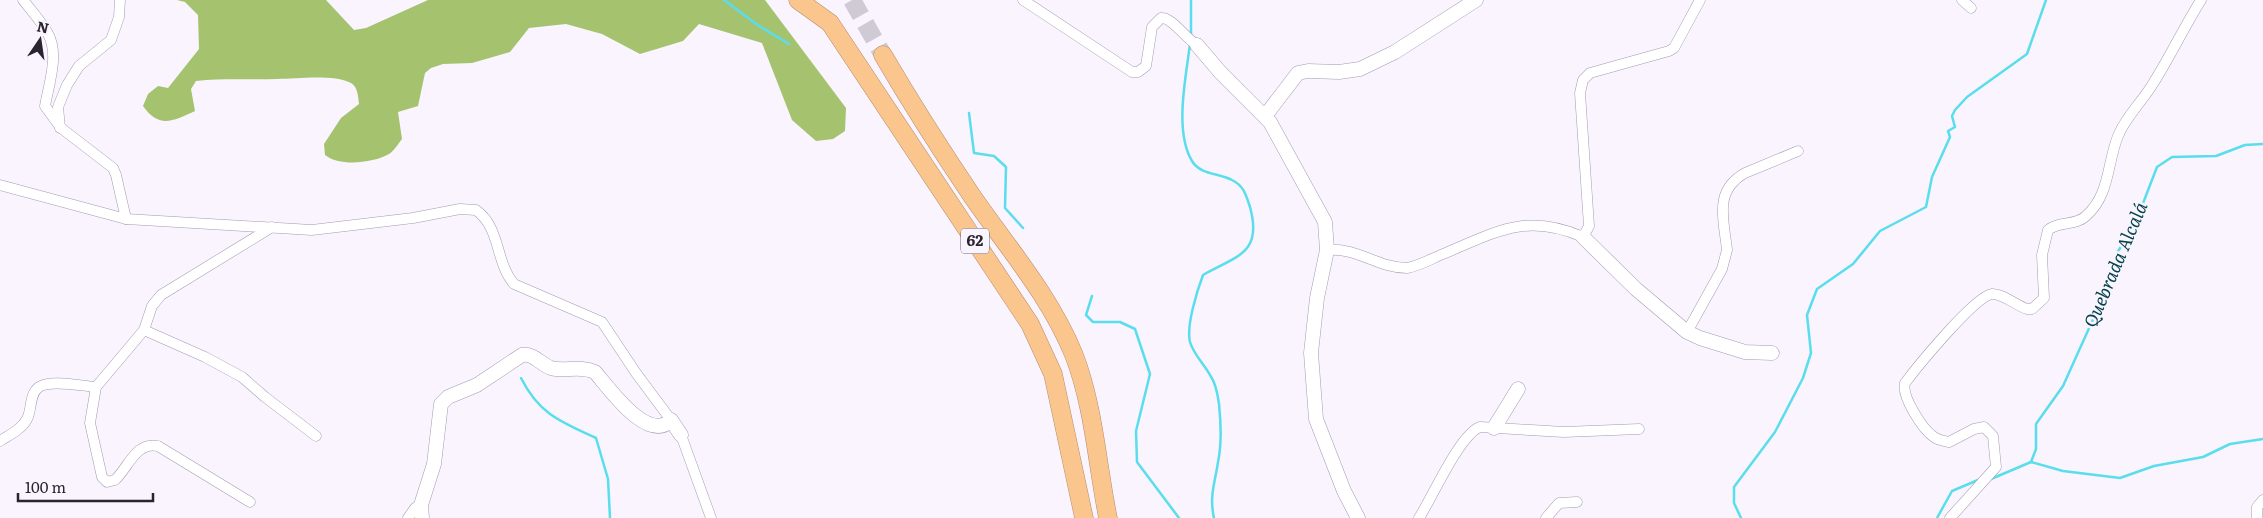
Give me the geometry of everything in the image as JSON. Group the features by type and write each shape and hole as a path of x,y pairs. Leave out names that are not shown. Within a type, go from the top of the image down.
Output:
{"highway":[{"name":"62","path":"798,0 830,24 1030,324 1053,374 1084,518"},
{"name":"62","path":"882,56 972,196 1035,282 1056,317 1074,356 1086,393 1108,518"}],"street":[{"path":"24,0 48,32 52,42 54,56 45,106 60,128 113,168 126,219"},
{"path":"60,128 58,107 67,85 79,66 111,40 118,17 120,0"},
{"path":"1023,0 1132,72 1138,72 1146,66 1152,27 1158,20 1164,18 1170,20 1265,116 1276,131 1318,207 1327,228 1327,250 1317,298 1311,353 1316,419 1344,491 1358,518"},
{"path":"1265,116 1298,73 1308,71 1339,72 1360,69 1395,52 1476,0"},
{"path":"1583,238 1589,226 1580,93 1584,80 1590,73 1674,48 1700,0"},
{"path":"1962,0 1971,8"},
{"path":"1950,518 1996,467 1993,436 1984,427 1974,429 1949,442 1935,438 1924,429 1907,399 1903,389 1905,383 1950,330 1988,296 1998,295 2027,310 2032,309 2044,298 2042,255 2048,230 2082,219 2103,194 2114,148 2122,128 2154,82 2201,0"},
{"path":"1687,332 1722,269 1727,250 1722,204 1725,192 1737,177 1798,152"},
{"path":"0,185 126,219 312,230 413,218 460,209 476,210 489,224 496,239 507,274 514,284 602,322 681,435 711,518"},
{"path":"1327,250 1345,249 1394,267 1406,268 1500,232 1525,225 1557,227 1583,238 1636,289 1687,332 1745,352 1772,353"},
{"path":"250,502 158,446 151,445 145,446 131,458 115,480 107,482 102,477 90,423 96,387 144,330 152,306 161,295 272,227"},
{"path":"144,330 204,357 242,377 316,436"},
{"path":"408,518 415,508 421,511 434,464 441,404 448,397 477,385 522,355 532,356 553,368 589,369 595,372 631,415 658,426 666,425 671,420"},
{"path":"0,441 19,429 28,419 34,392 41,386 69,384 96,387"},
{"path":"1494,428 1518,389"},
{"path":"1419,518 1431,493 1466,437 1480,427 1564,432 1639,429"},
{"path":"2257,518 2257,507 2263,500"},
{"path":"1546,518 1559,503 1577,502"}],"green space":[{"path":"177,0 326,0 354,30 366,28 428,0 765,0 846,108 845,131 833,139 816,141 792,120 762,43 699,24 683,41 640,54 602,34 566,24 529,28 510,52 472,63 443,64 431,68 425,73 418,106 398,112 402,139 393,151 374,160 357,162 339,161 325,155 324,144 341,118 359,104 355,87 343,80 315,78 196,81 191,89 195,111 180,118 167,121 155,118 149,113 143,106 148,94 158,86 168,88 199,49 198,15 185,2"}],"waterway":[{"path":"724,0 759,26 789,44"},
{"path":"1191,0 1191,36"},
{"path":"1741,518 1734,503 1734,487 1775,432 1803,378 1811,353 1807,315 1817,289 1853,264 1880,231 1926,207 1932,177 1950,137 1948,131 1955,127 1952,116 1955,110 1967,97 2027,54 2046,0"},
{"path":"1190,44 1182,119 1187,149 1192,161 1200,169 1227,178 1239,185 1244,191 1250,207 1253,223 1253,235 1250,244 1244,252 1203,275 1191,318 1190,342 1212,378 1219,404 1221,440 1212,496 1214,518"},
{"path":"969,113 974,153 994,156 1006,167 1005,208 1023,228"},
{"name":"Quebrada Alcalá","path":"2031,462 2036,449 2036,424 2063,386 2095,315 2117,253 2135,224 2157,167 2172,157 2216,156 2245,145 2263,144"},
{"path":"1092,296 1086,315 1093,322 1120,322 1135,329 1150,374 1136,431 1137,462 1179,518"},
{"path":"521,378 543,409 572,427 596,438 608,479 610,518"},
{"path":"1991,479 2031,462 2063,471 2120,478 2154,466 2203,457 2230,444 2263,439"},
{"path":"1937,518 1952,491 1978,480"}],"tunnel":[{"path":"852,0 883,55"}]}
